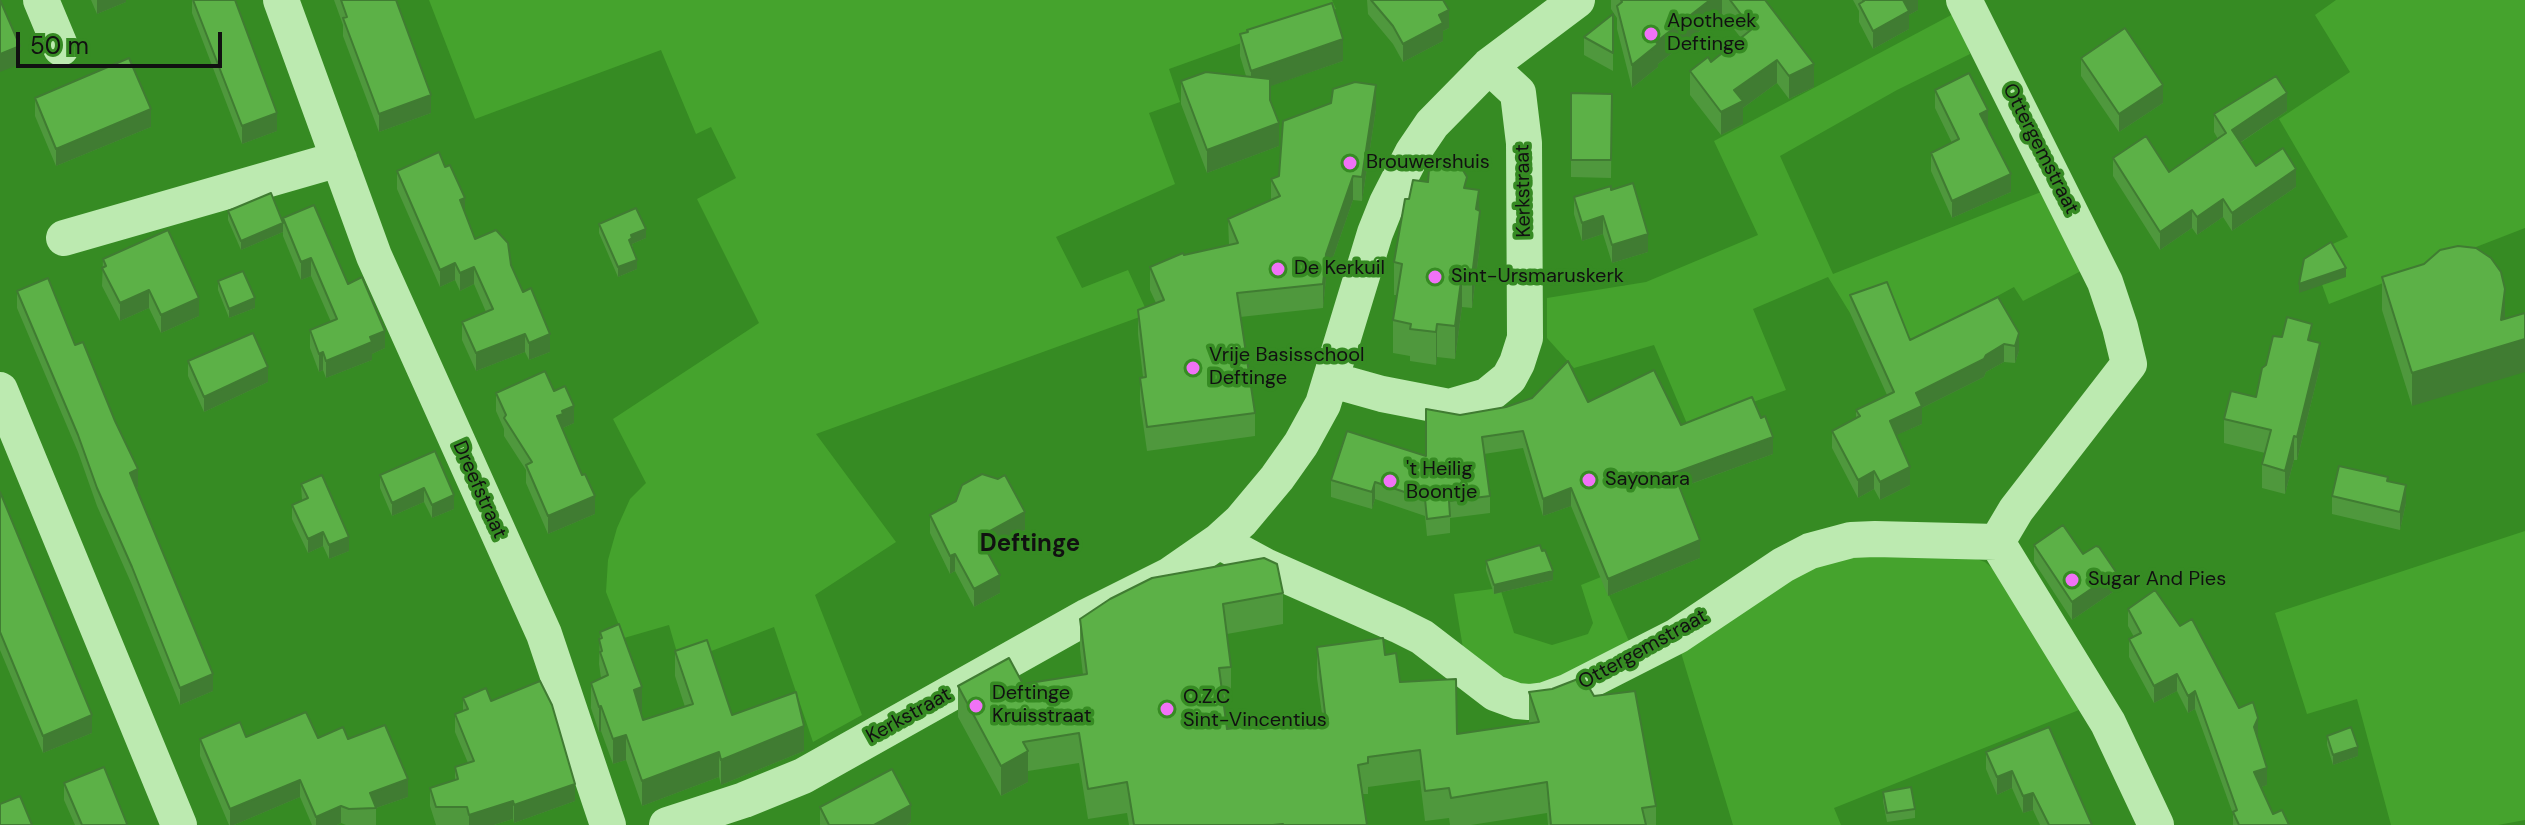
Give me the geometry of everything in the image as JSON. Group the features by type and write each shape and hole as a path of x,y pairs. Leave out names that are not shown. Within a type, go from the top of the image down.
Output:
{"street":[{"path":"41,0 61,48"},
{"name":"Dreefstraat","path":"281,0 374,256 544,634 608,825"},
{"name":"Kerkstraat","path":"667,825 744,800 803,776 1088,616 1170,575 1219,541 1241,521 1277,478 1312,425 1332,380 1375,233 1400,176 1432,124 1489,66 1577,0"},
{"name":"Ottergemstraat","path":"1219,541 1267,567 1422,637 1495,693 1529,702 1567,692 1677,636 1783,565 1810,551 1851,540 1997,542 2016,510 2129,364 2105,282 1964,0"},
{"name":"Kerkstraat","path":"1332,380 1449,407 1487,396 1509,378 1517,363 1525,338 1524,143 1518,93 1489,66"},
{"path":"64,238 339,159"},
{"path":"0,390 179,825"},
{"path":"1997,542 2108,723 2156,825"}],"green space":[{"path":"429,0 1332,0 1336,9 1169,69 1180,102 1149,113 1175,184 1056,237 1082,288 1128,270 1148,314 816,434 896,542 815,595 862,715 813,742 774,627 680,663 669,625 624,638 606,592 608,560 617,528 630,499 646,483 613,419 759,323 697,199 736,178 711,127 696,134 661,50 475,119"},
{"path":"2336,0 2525,0 2525,228 2329,304 2311,254 2348,237 2279,119 2350,72 2315,15"},
{"path":"1955,13 1970,54 1897,90 1780,156 1833,274 2041,192 2081,271 2023,301 2014,287 1905,346 1888,300 1850,313 1828,277 1753,309 1786,390 1688,426 1654,345 1574,368 1547,338 1547,298 1646,282 1758,235 1714,141"},
{"path":"2525,531 2525,820 2498,825 2391,825 2357,699 2307,714 2275,613"},
{"path":"1960,553 1985,562 1998,573 2084,708 1834,808 1841,825 1733,825 1679,646 1823,557"},
{"path":"1601,577 1631,646 1592,667 1519,690 1463,648 1454,594 1500,588 1514,633 1552,645 1588,634 1593,623 1581,585"}],"building":[{"path":"0,0 20,46 0,54"},
{"path":"193,0 235,0 277,113 242,126"},
{"path":"341,0 396,0 431,95 379,114 343,18 347,17"},
{"path":"1371,0 1443,0 1449,10 1439,15 1443,23 1403,44 1393,26"},
{"path":"1621,0 1710,0 1632,65 1617,6"},
{"path":"1730,0 1765,0 1814,64 1789,76 1777,60 1734,90 1743,101 1721,112 1690,71 1708,57 1711,62 1752,29"},
{"path":"1863,0 1903,0 1909,11 1873,31 1859,4"},
{"path":"1332,3 1343,39 1251,71 1240,34"},
{"path":"1613,14 1613,53 1584,37"},
{"path":"2125,28 2163,85 2119,114 2081,58"},
{"path":"129,58 151,109 56,149 35,98"},
{"path":"1206,72 1270,79 1270,100 1279,123 1207,150 1181,81"},
{"path":"1969,73 1988,110 1980,114 2011,174 1952,201 1931,153 1959,139 1935,90"},
{"path":"2276,76 2287,93 2232,130 2256,166 2283,148 2296,169 2232,213 2223,199 2197,217 2192,210 2160,232 2113,158 2146,136 2169,172 2226,133 2214,114"},
{"path":"1355,82 1376,85 1362,177 1353,176 1326,254 1323,284 1237,293 1255,413 1147,427 1140,378 1146,377 1138,310 1164,300 1150,267 1183,253 1238,243 1228,219 1280,196 1271,179 1279,176 1283,121 1331,103 1333,89"},
{"path":"1571,93 1612,94 1611,160 1571,160"},
{"path":"439,152 445,167 450,165 465,198 460,200 475,239 496,230 508,243 511,265 523,292 531,288 550,334 529,343 525,334 476,353 462,322 493,309 474,267 460,273 455,263 440,270 397,171"},
{"name":"Sint-Ursmaruskerk","path":"1450,162 1461,167 1467,177 1464,188 1479,190 1476,209 1480,211 1472,276 1462,274 1455,326 1437,324 1436,332 1410,329 1411,324 1393,320 1402,264 1394,262 1405,199 1409,199 1413,180 1428,182 1429,170 1435,163"},
{"path":"1633,183 1648,234 1612,245 1603,216 1582,223 1574,197"},
{"path":"271,193 283,223 241,241 228,211"},
{"path":"314,205 348,284 362,277 385,331 370,337 372,342 326,361 323,352 319,354 310,330 337,319 311,258 301,262 283,218"},
{"path":"636,208 646,229 631,235 629,240 637,260 618,267 599,224"},
{"path":"168,230 199,298 161,315 149,290 120,303 102,268 106,266 103,259"},
{"path":"2331,242 2346,268 2299,284 2304,259"},
{"path":"2458,246 2476,248 2491,258 2501,272 2505,289 2501,320 2525,313 2525,339 2412,373 2382,277 2424,264 2440,250"},
{"path":"243,271 255,298 229,309 218,281"},
{"path":"48,278 75,345 83,342 138,469 130,473 213,674 180,688 17,291"},
{"path":"1887,282 1910,340 1998,297 2019,333 2015,346 2004,344 1984,359 1916,393 1922,406 1890,421 1910,467 1880,482 1874,471 1858,480 1832,431 1860,416 1856,410 1894,392 1850,295"},
{"path":"2287,317 2312,324 2308,340 2320,343 2297,437 2294,436 2285,471 2262,464 2271,430 2224,419 2231,391 2256,397 2273,336 2282,337"},
{"path":"253,333 268,367 204,397 188,361"},
{"path":"1568,361 1588,402 1654,370 1681,425 1752,397 1761,418 1765,416 1773,437 1674,473 1700,540 1608,579 1571,488 1543,499 1523,431 1482,437 1490,496 1449,501 1450,516 1427,519 1425,499 1375,482 1372,492 1331,480 1347,431 1426,456 1426,409 1460,415 1506,407 1532,398"},
{"path":"545,371 554,391 565,386 574,406 557,416 582,475 585,474 595,496 548,516 526,465 532,462 504,418 506,415 496,393"},
{"path":"435,451 454,495 432,505 424,488 392,503 380,475"},
{"path":"2339,466 2388,477 2387,481 2406,485 2400,512 2332,496"},
{"path":"982,474 998,479 1005,475 1025,512 979,537 1000,575 974,589 955,554 950,556 930,515 956,501 962,485"},
{"path":"322,475 349,537 329,545 323,532 308,539 292,505 308,498 301,484"},
{"path":"0,492 92,715 43,736 0,632"},
{"path":"2063,525 2083,554 2099,547 2116,572 2072,602 2034,545"},
{"path":"1540,545 1553,571 1494,585 1486,561"},
{"path":"1264,558 1277,564 1283,593 1223,604 1231,667 1219,668 1227,729 1259,725 1260,729 1326,721 1317,647 1383,638 1385,655 1396,653 1400,682 1456,679 1457,734 1539,722 1529,692 1552,689 1583,677 1594,696 1635,691 1656,806 1642,808 1646,825 1551,825 1547,782 1451,798 1449,788 1425,791 1420,750 1368,757 1368,763 1358,765 1367,825 1134,825 1127,782 1088,789 1079,733 1023,742 1028,751 1001,766 958,686 1009,658 1023,684 1087,674 1080,619 1110,599 1152,578"},
{"path":"2155,590 2180,626 2192,619 2239,708 2253,702 2258,718 2254,727 2267,768 2254,772 2273,814 2282,810 2289,825 2239,825 2233,812 2237,810 2195,691 2188,696 2177,674 2154,686 2129,639 2141,633 2128,609"},
{"path":"619,624 642,687 634,690 643,720 693,704 675,651 707,640 732,715 796,692 804,726 721,760 719,752 642,781 626,735 613,739 591,683 608,675 600,652 600,632"},
{"path":"540,681 552,705 575,784 514,805 513,801 469,815 467,807 436,807 430,788 458,779 455,767 474,761 455,714 468,709 463,698 486,688 491,701"},
{"path":"306,712 318,738 343,727 348,739 385,725 408,779 370,793 376,808 349,809 341,806 316,817 300,780 230,809 200,739 240,722 246,737"},
{"path":"2049,727 2092,825 2049,825 2033,793 2023,796 2012,771 1997,777 1986,752"},
{"path":"2351,727 2358,747 2333,755 2327,736"},
{"path":"104,767 127,824 82,825 64,783"},
{"path":"892,769 911,805 874,825 829,825 820,807"},
{"path":"1911,787 1915,809 1887,813 1883,792"},
{"path":"20,796 32,825 0,825 0,804"}],"place":[{"name":"Apotheek Deftinge","path":"1651,34"},
{"name":"Brouwershuis","path":"1350,163"},
{"name":"De Kerkuil","path":"1278,269"},
{"name":"Sint-Ursmaruskerk","path":"1435,277"},
{"name":"Vrije Basisschool Deftinge","path":"1193,368"},
{"name":"Sayonara","path":"1589,480"},
{"name":"'t Heilig Boontje","path":"1390,481"},
{"name":"Sugar And Pies","path":"2072,580"},
{"name":"Deftinge Kruisstraat","path":"976,706"},
{"name":"O.Z.C Sint-Vincentius","path":"1167,709"}],"district":[{"name":"Deftinge","path":"1030,545"}]}
